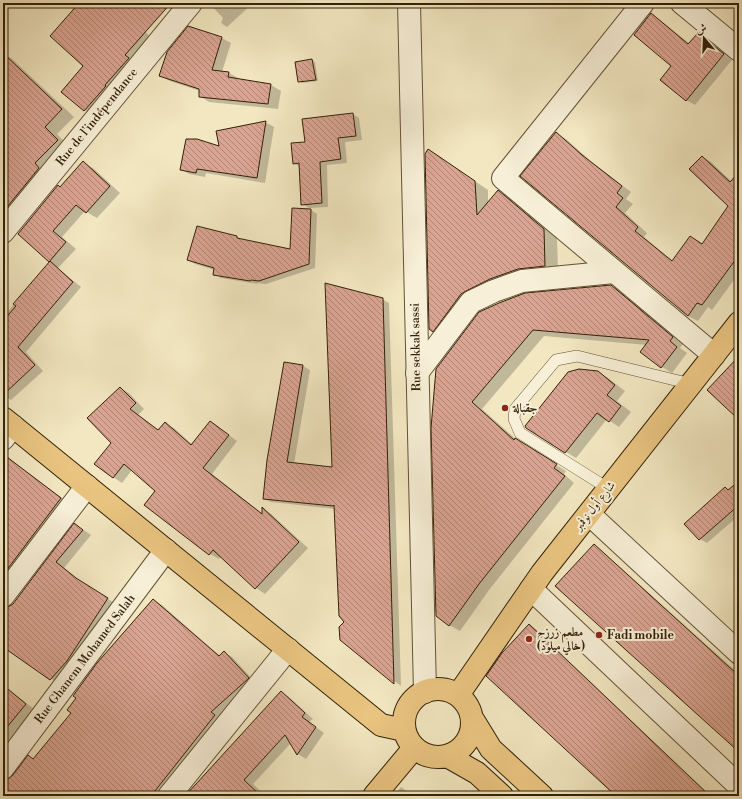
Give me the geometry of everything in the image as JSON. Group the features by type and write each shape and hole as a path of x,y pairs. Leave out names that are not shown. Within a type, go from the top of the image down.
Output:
{"main road":[{"name":"شارع أول نوفمبر","path":"458,695 542,573 608,488 738,327"},
{"path":"6,428 87,486 381,725 409,739 421,753 429,756 447,756 458,751 467,742 471,731 472,718"},
{"path":"374,796 409,739 404,719 407,707 414,698 433,689 442,689 458,695 465,702 472,718 491,749 542,796"},
{"path":"447,756 477,773 502,796"}],"street":[{"name":"Rue de l'indépendance","path":"3,232 191,3"},
{"name":"Rue sekkak sassi","path":"409,3 425,692"},
{"path":"643,3 503,178 714,355"},
{"path":"682,3 739,50"},
{"path":"417,373 471,302 494,291 522,281 614,272"},
{"path":"3,596 87,486"},
{"path":"589,514 739,653"},
{"name":"Rue Ghanem Mohamed Salah","path":"3,768 166,550"},
{"path":"531,589 739,786"},
{"path":"169,796 288,649"}],"lane":[{"path":"608,488 520,433 514,419 514,409 556,360 577,356 691,384"}],"building":[{"path":"79,3 171,3 125,55 129,58 84,111 61,92 83,66 50,36"},
{"path":"651,13 688,44 698,33 724,54 686,101 660,80 671,66 634,35"},
{"path":"188,26 222,37 212,70 229,72 228,77 271,84 268,104 199,97 199,89 159,76 167,52"},
{"path":"3,53 62,109 45,127 58,140 35,163 39,168 3,212"},
{"path":"312,59 316,80 298,82 295,62"},
{"path":"353,113 356,136 338,138 341,159 320,162 322,203 301,205 299,163 293,164 291,143 305,142 302,119"},
{"path":"266,121 257,178 197,169 196,173 180,170 186,139 197,139 219,146 216,131"},
{"path":"556,132 582,155 622,186 617,193 623,198 616,207 638,227 635,231 672,261 690,236 702,244 728,206 689,169 702,156 730,182 739,172 739,255 702,305 697,303 688,316 520,176"},
{"path":"428,149 475,181 477,215 498,190 544,229 545,266 518,269 490,279 466,291 461,294 433,332 429,329 425,154"},
{"path":"83,161 110,186 86,213 76,205 53,231 66,242 49,262 18,234 58,185 60,187"},
{"path":"292,208 311,209 309,264 259,281 250,281 213,275 214,268 187,260 197,226 237,236 237,238 290,249"},
{"path":"50,261 73,282 18,347 35,365 3,395 3,321 16,306 13,304"},
{"path":"325,283 383,298 394,684 340,640 339,627 344,622 339,616 334,505 263,499 267,460 284,362 303,365 287,462 332,467"},
{"path":"611,285 673,337 670,341 677,347 661,368 640,352 649,340 533,330 472,402 514,440 515,438 557,464 554,468 565,476 479,584 449,626 436,616 431,428 436,369 479,312 525,293"},
{"path":"739,356 739,420 707,390"},
{"path":"579,369 598,371 615,385 607,395 621,406 609,422 597,413 565,453 525,426 568,372"},
{"path":"120,387 136,403 130,409 158,430 165,422 191,445 210,421 229,435 203,468 262,514 262,507 299,542 255,589 213,550 209,555 144,505 155,491 124,464 113,478 94,464 111,443 87,418"},
{"path":"3,454 61,498 3,575"},
{"path":"739,481 739,505 699,540 684,524 725,487 728,490"},
{"path":"74,523 83,530 56,562 76,578 108,598 67,661 50,680 3,647 3,608 13,604"},
{"path":"594,544 739,676 739,752 555,586"},
{"path":"153,599 219,656 224,651 249,678 211,712 215,715 151,796 3,796 3,787 8,779 13,775 28,755 33,759 71,713 67,710 76,698 73,696 97,663"},
{"path":"529,624 710,796 616,796 486,676 502,653"},
{"path":"3,685 26,704 3,732"},
{"path":"281,691 305,713 302,717 316,727 297,755 285,735 244,780 261,796 185,796"}],"place":[{"name":"جقبالة","path":"505,408"},
{"name":"Fadi mobile","path":"599,635"},
{"name":"مطعم زرزح (خالي ميلود)","path":"529,639"}]}
